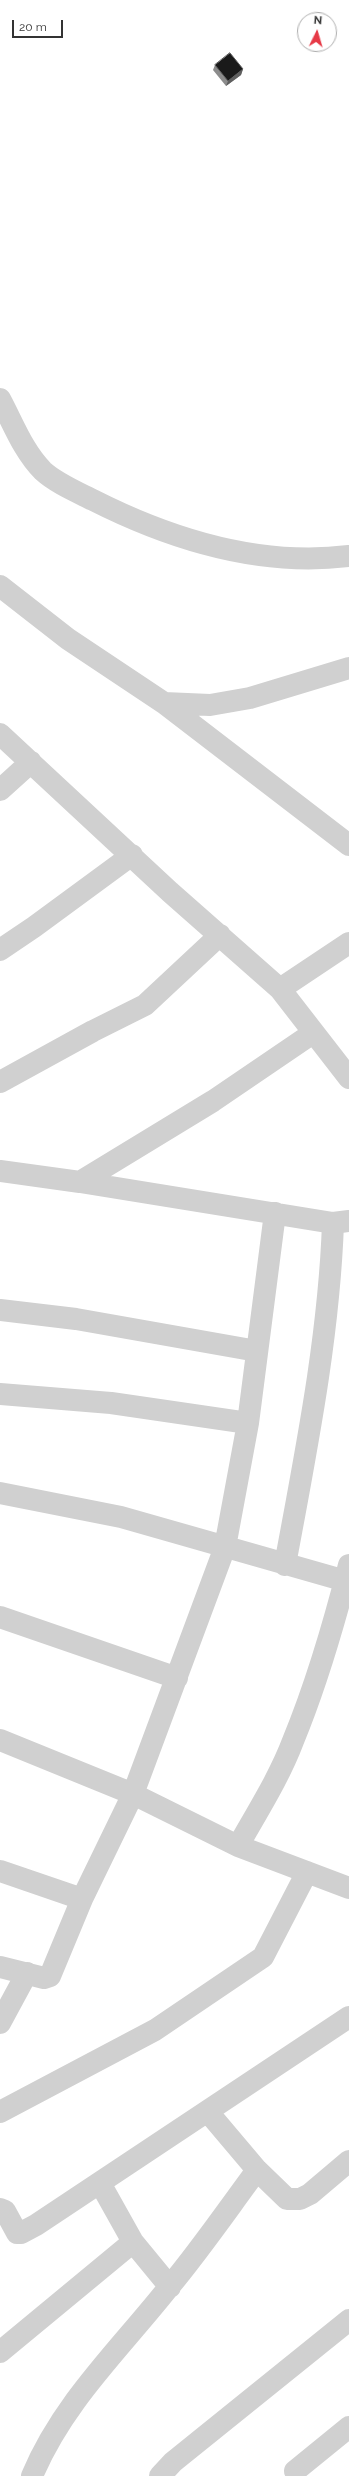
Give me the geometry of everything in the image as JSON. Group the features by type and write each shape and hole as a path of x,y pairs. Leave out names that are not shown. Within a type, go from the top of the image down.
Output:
{"street":[{"path":"0,398 27,452 44,472 112,509 193,542 231,551 316,560 349,556"},
{"path":"0,586 68,639 164,703 349,846"},
{"path":"164,703 210,705 250,698 349,668"},
{"path":"0,734 280,989 313,1033 348,1074"},
{"path":"0,790 31,762"},
{"path":"0,950 132,855"},
{"path":"0,1082 93,1031 145,1005 220,935"},
{"path":"280,989 349,943"},
{"path":"80,1182 213,1101 313,1033"},
{"path":"0,1171 341,1222 331,1282 321,1364 285,1564"},
{"path":"0,1968 44,1978 50,1976 82,1899 133,1794 225,1547 248,1423 275,1213"},
{"path":"0,1310 76,1319 257,1351"},
{"path":"0,1394 125,1404 248,1423"},
{"path":"0,1494 122,1517 285,1564 348,1576 293,1742 270,1790 238,1846"},
{"path":"0,1617 176,1678"},
{"path":"0,1740 133,1794 238,1846 349,1888"},
{"path":"0,1872 82,1899"},
{"path":"0,2112 155,2030 263,1957 307,1872"},
{"path":"0,2023 26,1973"},
{"path":"0,2210 5,2211 14,2230 21,2233 208,2112 349,2017"},
{"path":"208,2112 257,2170 287,2199 300,2199 349,2161"},
{"path":"32,2476 52,2434 77,2396 170,2287 257,2170"},
{"path":"100,2183 133,2242 170,2287"},
{"path":"0,2352 133,2242"},
{"path":"160,2476 173,2462 349,2320"},
{"path":"295,2471 349,2426"}],"building":[{"path":"230,53 243,69 228,81 215,65"}]}
